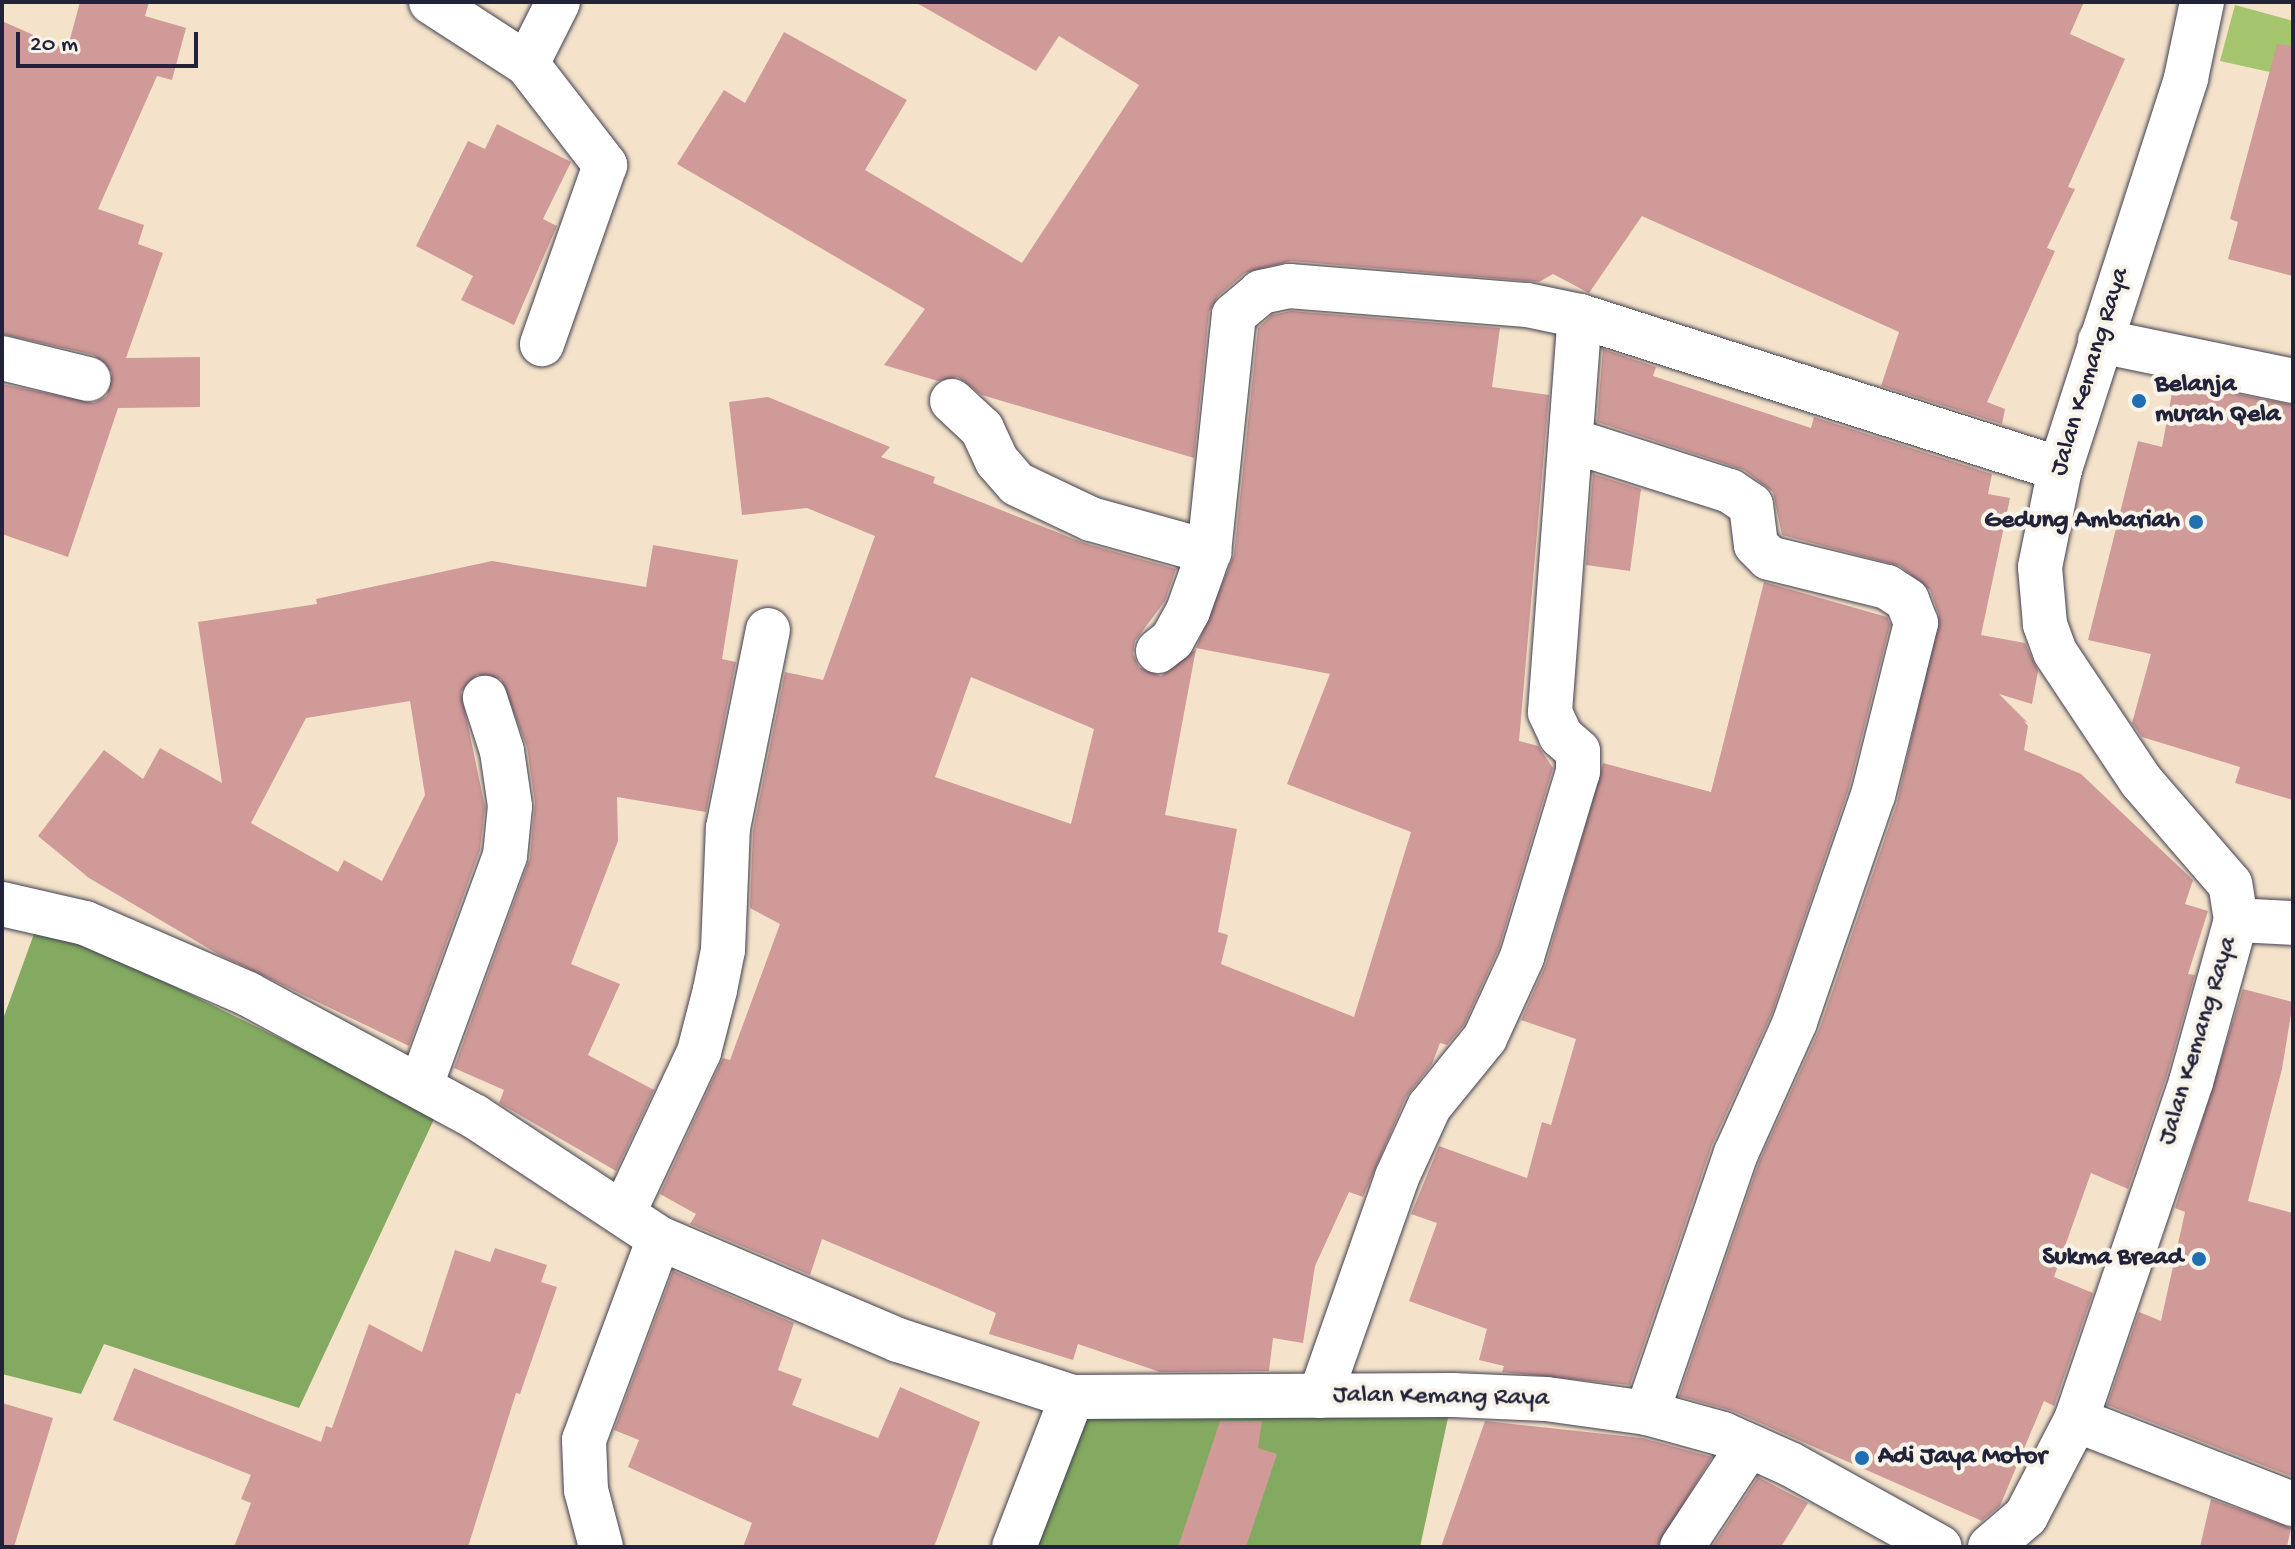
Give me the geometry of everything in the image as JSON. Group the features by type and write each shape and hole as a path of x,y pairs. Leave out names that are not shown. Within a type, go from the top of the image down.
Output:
{"street":[{"path":"431,2 527,64 605,165 542,344"},
{"path":"527,64 558,2"},
{"name":"Jalan Kemang Raya","path":"1990,1547 2026,1516 2076,1420 2191,1082 2236,920 2230,884 2141,781 2055,652 2045,624 2040,567 2060,469 2186,78 2202,2"},
{"path":"1158,651 1172,640 1188,611 1209,552 1234,315 1246,301 1289,286 1527,305 1580,316 2060,469"},
{"path":"1320,1396 1397,1177 1429,1107 1485,1038 1522,957 1578,772 1578,751 1561,736 1550,712 1573,441 1580,316"},
{"path":"2100,341 2293,381"},
{"path":"2,358 88,379"},
{"path":"952,401 982,429 997,461 1017,484 1091,519 1209,552"},
{"path":"1573,441 1730,491 1751,505 1756,545 1769,558 1887,587 1907,600 1916,623 1873,795 1795,1022 1736,1153 1647,1413"},
{"path":"624,1212 699,1052 715,990 723,950 728,828 768,630"},
{"path":"421,1085 505,856 510,806 502,751 485,698"},
{"name":"Jalan Kemang Raya","path":"3,907 85,923 154,950 421,1085 624,1212 659,1238 871,1330 1072,1397 1546,1399 1647,1413 1790,1464 1940,1547"},
{"path":"2236,920 2293,923"},
{"path":"601,1547 586,1490 584,1440 659,1238"},
{"path":"1014,1547 1072,1397"},
{"path":"2076,1420 2293,1504"},
{"path":"1682,1547 1748,1447"}],"green space":[{"path":"2235,5 2293,21 2293,77 2220,61"},
{"path":"39,920 436,1115 299,1408 104,1344 81,1394 2,1374 2,1022"},
{"path":"1453,1395 1420,1547 1014,1547 1072,1397"}],"building":[{"path":"80,2 149,2 145,16 186,28 172,80 157,76 98,209 144,225 138,244 163,253 126,358 200,357 200,407 118,408 68,557 2,534 2,384 94,403 107,396 112,373 94,355 2,334 2,21 67,50"},
{"path":"915,2 2084,2 2070,34 2125,59 2068,187 2075,189 2047,248 2055,251 1987,402 2005,409 2002,424 1881,386 1899,332 1642,216 1589,293 1553,274 1539,282 1291,261 1245,273 1218,296 1209,312 1194,458 982,395 958,377 938,381 884,365 925,309 677,164 724,90 745,103 784,32 907,100 865,170 1022,263 1139,85 1059,36 1036,71"},
{"path":"2277,44 2293,46 2293,276 2228,259 2238,222 2230,219"},
{"path":"497,124 571,162 543,219 557,226 514,325 461,300 473,276 416,246 468,141 485,149"},
{"path":"1291,311 1500,328 1492,387 1549,395 1519,741 1538,746 1553,768 1499,948 1464,1025 1447,1045 1440,1043 1432,1064 1406,1097 1363,1197 1349,1192 1315,1266 1303,1343 1273,1338 1269,1371 1160,1372 1078,1344 1073,1360 989,1334 996,1313 822,1239 810,1275 690,1224 696,1214 660,1194 723,1058 730,1060 780,924 750,908 753,831 785,672 823,680 875,536 807,508 742,515 729,402 768,397 890,447 881,457 935,477 933,483 1084,543 1176,569 1165,601 1135,641 1133,654 1139,667 1161,676 1196,649 1165,815 1237,829 1218,932 1228,935 1221,964 1354,1017 1411,832 1287,784 1330,674 1196,648 1234,555 1258,328 1272,315","holes":["971,677 1094,729 1071,824 935,777"]},
{"path":"1603,349 1656,367 1653,376 1811,428 1814,417 1992,474 1988,494 2010,498 1981,635 2025,643 2038,671 2032,704 1999,694 2028,723 2024,721 2028,726 2024,750 2081,774 2193,880 2185,904 2208,911 2188,974 2195,975 2167,1075 2128,1189 2091,1173 2054,1277 2093,1293 2054,1406 2044,1401 2000,1506 1982,1521 1733,1411 1679,1396 1759,1162 1819,1030 1897,803 1939,615 1930,590 1900,566 1782,535 1773,492 1744,470 1597,422"},
{"path":"2174,382 2293,405 2293,800 2235,783 2240,767 2142,737 2132,723 2151,654 2088,640 2138,441 2162,447"},
{"path":"1593,474 1641,489 1630,571 1586,565"},
{"path":"653,545 738,560 722,659 736,662 706,812 617,797 618,841 571,964 620,984 588,1055 654,1090 616,1171 499,1103 504,1090 454,1068 530,858 535,803 527,747 501,679 477,675 461,692 485,807 480,850 409,1046 218,954 89,878 38,836 104,750 143,779 160,748 222,783 198,622 317,604 316,599 492,561 646,587","holes":["410,701 425,795 382,881 344,860 338,872 251,823 306,718"]},
{"path":"1764,582 1887,617 1890,625 1849,788 1772,1013 1712,1145 1630,1385 1502,1372 1504,1366 1479,1360 1487,1329 1409,1301 1437,1223 1411,1214 1439,1146 1527,1178 1542,1122 1551,1125 1576,1039 1521,1020 1546,964 1603,763 1711,792"},
{"path":"2243,989 2293,1002 2282,1069 2248,1201 2293,1213 2293,1477 2107,1405 2139,1312 2161,1321 2185,1212 2175,1208"},
{"path":"495,1248 547,1265 541,1282 557,1287 520,1394 516,1393 468,1547 234,1547 251,1503 241,1499 251,1475 113,1420 134,1368 321,1442 326,1426 332,1428 369,1324 422,1352 455,1250 490,1262"},
{"path":"673,1271 794,1323 778,1370 802,1379 792,1405 878,1438 900,1387 980,1422 934,1547 743,1547 752,1523 628,1467 639,1440 614,1430"},
{"path":"2,1403 53,1418 14,1547 2,1545"},
{"path":"1220,1421 1262,1421 1258,1448 1277,1454 1246,1547 1178,1547"},
{"path":"1485,1421 1642,1438 1712,1457 1657,1547 1441,1547"},
{"path":"1758,1477 1808,1503 1781,1547 1712,1547"},
{"path":"2211,1499 2291,1528 2287,1547 2200,1547"}],"place":[{"name":"Belanja murah Qela","path":"2139,401"},
{"name":"Gedung Ambariah","path":"2196,522"},
{"name":"Sukma Bread","path":"2199,1259"},
{"name":"Adi Jaya Motor","path":"1862,1458"}]}
